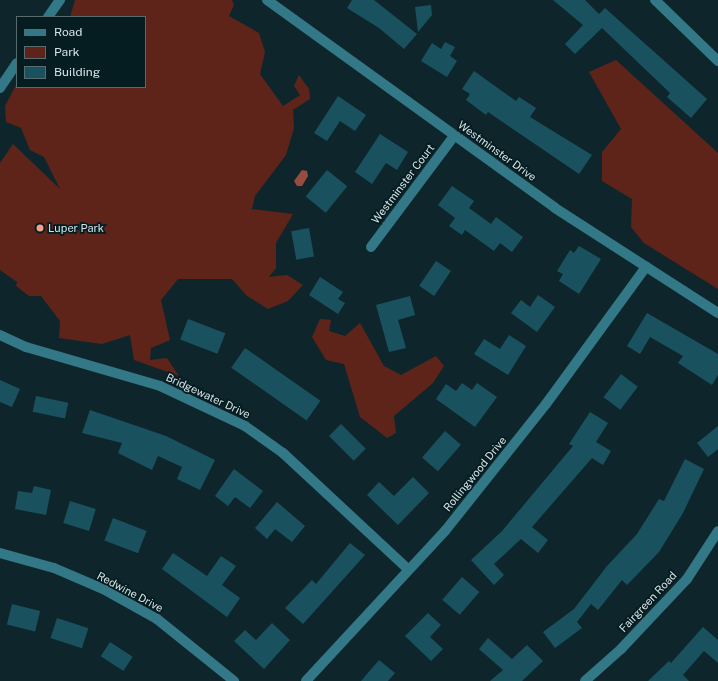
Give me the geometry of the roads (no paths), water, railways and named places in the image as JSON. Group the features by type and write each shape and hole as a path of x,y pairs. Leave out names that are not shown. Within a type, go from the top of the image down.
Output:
{"street":[{"path":"49,16 60,0"},
{"name":"Westminster Drive","path":"267,0 454,136 646,267 718,313"},
{"path":"655,0 718,61"},
{"path":"0,88 16,64"},
{"name":"Westminster Court","path":"371,247 454,136"},
{"name":"Rollingwood Drive","path":"306,681 444,531 546,404 646,267"},
{"name":"Bridgewater Drive","path":"0,335 34,349 160,386 245,426 283,453 408,569"},
{"name":"Fairgreen Road","path":"585,681 621,649 687,579 718,531"},
{"name":"Redwine Drive","path":"0,553 54,568 103,589 157,620 234,681"}],"place":[{"name":"Luper Park","path":"40,228"}]}
